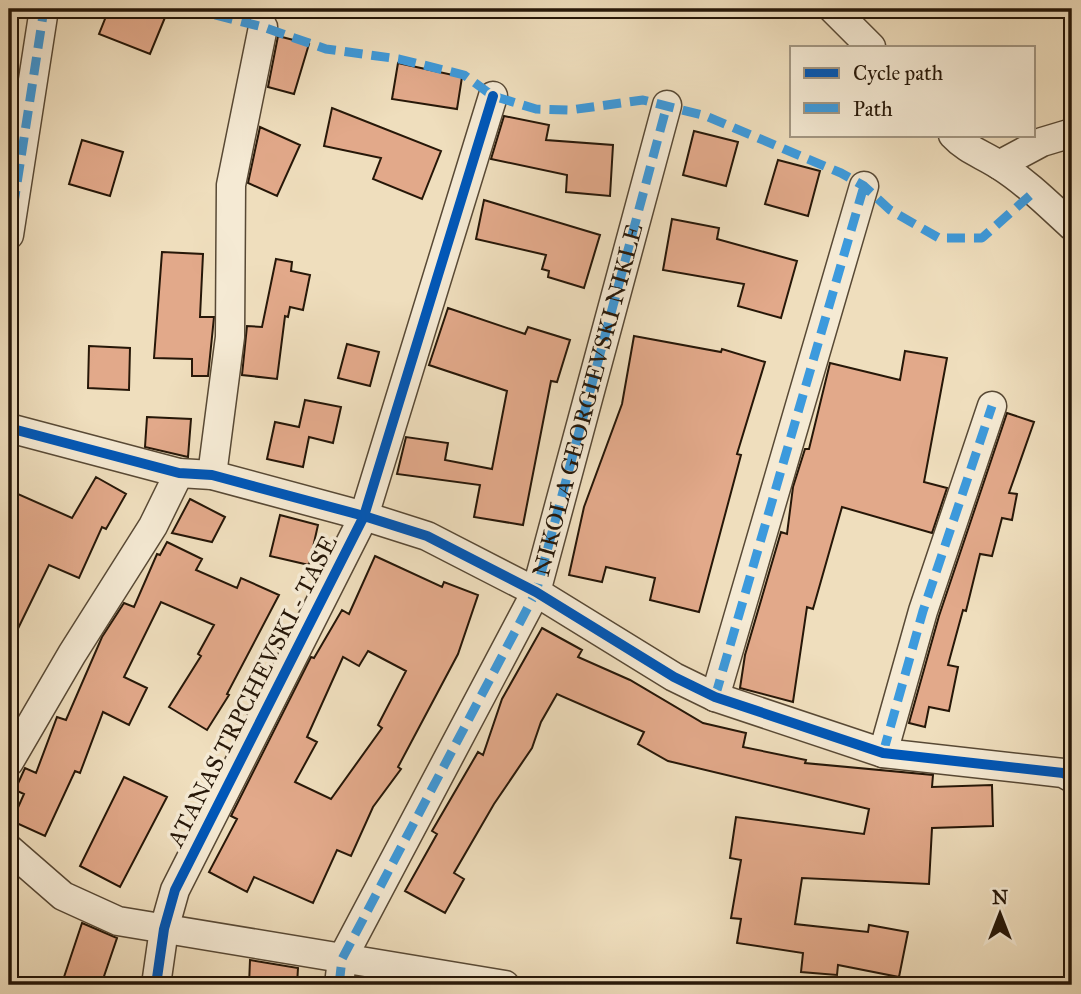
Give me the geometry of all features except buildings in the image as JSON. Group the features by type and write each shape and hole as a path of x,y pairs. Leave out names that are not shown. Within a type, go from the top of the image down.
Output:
{"street":[{"path":"9,235 13,181 44,9"},
{"path":"833,9 870,46"},
{"path":"212,475 230,337 231,185 263,27"},
{"name":"ATANAS TRPCHEVSKI - TASE","path":"156,985 164,929 175,890 364,516 492,96"},
{"name":"NIKOLA GEORGIEVSKI NIKLE","path":"341,972 536,592 667,105"},
{"path":"999,165 1042,142 1072,132"},
{"path":"954,136 966,149 999,165 1035,191 1072,226"},
{"path":"715,697 864,186"},
{"path":"883,753 923,611 992,406"},
{"path":"9,428 179,473 212,475 427,536 536,592 674,677 715,697 883,753 1063,774 1072,778"},
{"path":"9,762 72,654 153,526 179,473"},
{"path":"9,849 64,896 118,921 164,929 341,972 505,985"}],"marked path":[{"path":"9,235 44,9"},
{"path":"215,15 263,27 326,49 399,59 464,75 493,96 536,109 570,110 643,100 706,116 841,173 864,186 890,210 939,238 982,238 1035,191"},
{"path":"339,985 342,959 536,592 667,105"},
{"path":"715,697 864,186"},
{"path":"883,753 923,611 992,406"}],"cycle path":[{"path":"156,985 164,929 175,890 364,516 493,96"},
{"path":"9,428 179,473 212,475 427,536 536,592 674,677 715,697 883,753 1063,773 1072,778"}]}
